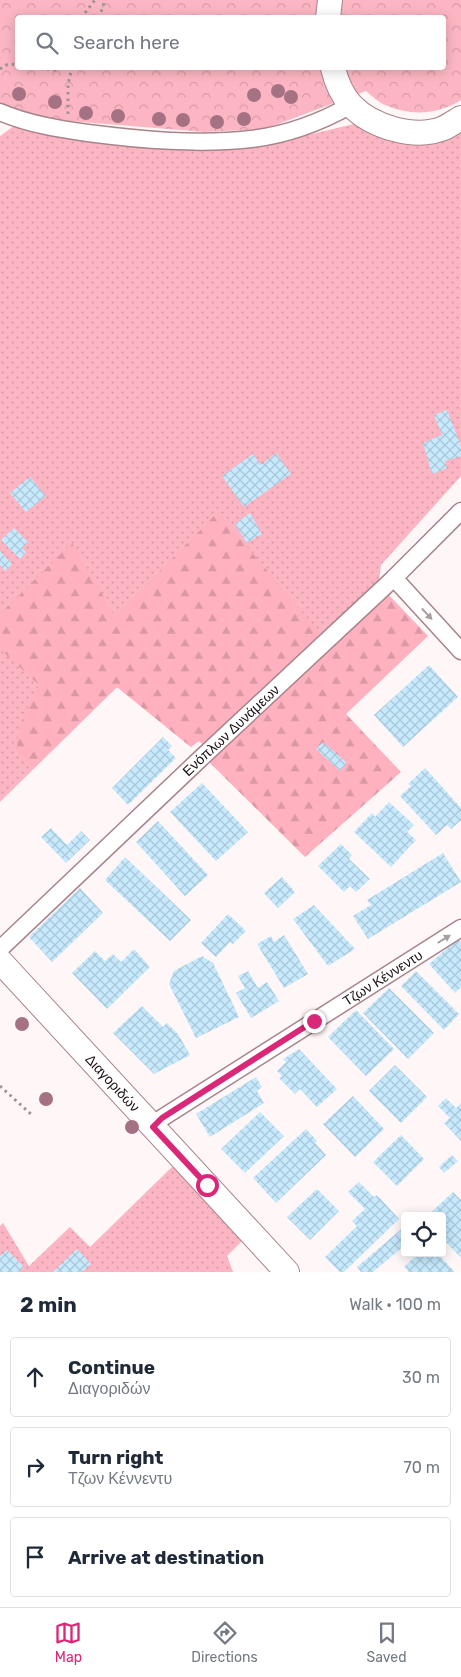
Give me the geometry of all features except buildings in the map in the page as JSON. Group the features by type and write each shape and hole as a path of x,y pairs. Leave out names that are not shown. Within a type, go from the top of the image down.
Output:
{"street":[{"path":"328,15 330,0"},
{"path":"334,70 340,89 351,105 378,123 402,130 422,132 444,128 461,118"},
{"path":"0,112 33,123 123,138 206,142 252,139 286,132 331,116 351,105"},
{"name":"Ενόπλων Δυνάμεων","path":"0,949 394,578 461,511"},
{"path":"394,578 461,651"},
{"name":"Τζων Κέννεντυ","path":"153,1127 162,1118 461,928"},
{"name":"Διαγοριδών","path":"0,961 287,1272"}],"path":[{"path":"83,15 95,0"},
{"path":"101,15 105,0"},
{"path":"0,69 6,65 15,64"},
{"path":"69,130 68,84 72,70"},
{"path":"0,1086 33,1116"}],"green space":[{"path":"0,0 461,0 461,100 443,109 414,112 394,109 380,102 366,91 265,129 204,132 45,119 0,103"},
{"path":"362,122 448,139 461,133 461,476 381,565 379,580 205,746 199,741 191,747 117,687 0,802 0,136 14,126 283,141"},
{"path":"218,512 321,635 205,746 199,741 191,747 117,687 33,769 17,751 18,729 39,685 0,649 0,614 72,543 115,616"},
{"path":"385,591 428,636 346,714 401,772 305,857 208,761"},
{"path":"176,1163 246,1237 227,1256 233,1272 0,1272 0,1226 3,1223 29,1266 70,1227 90,1247"}],"route":[{"path":"207,1185 153,1127 162,1118 314,1021"}]}
